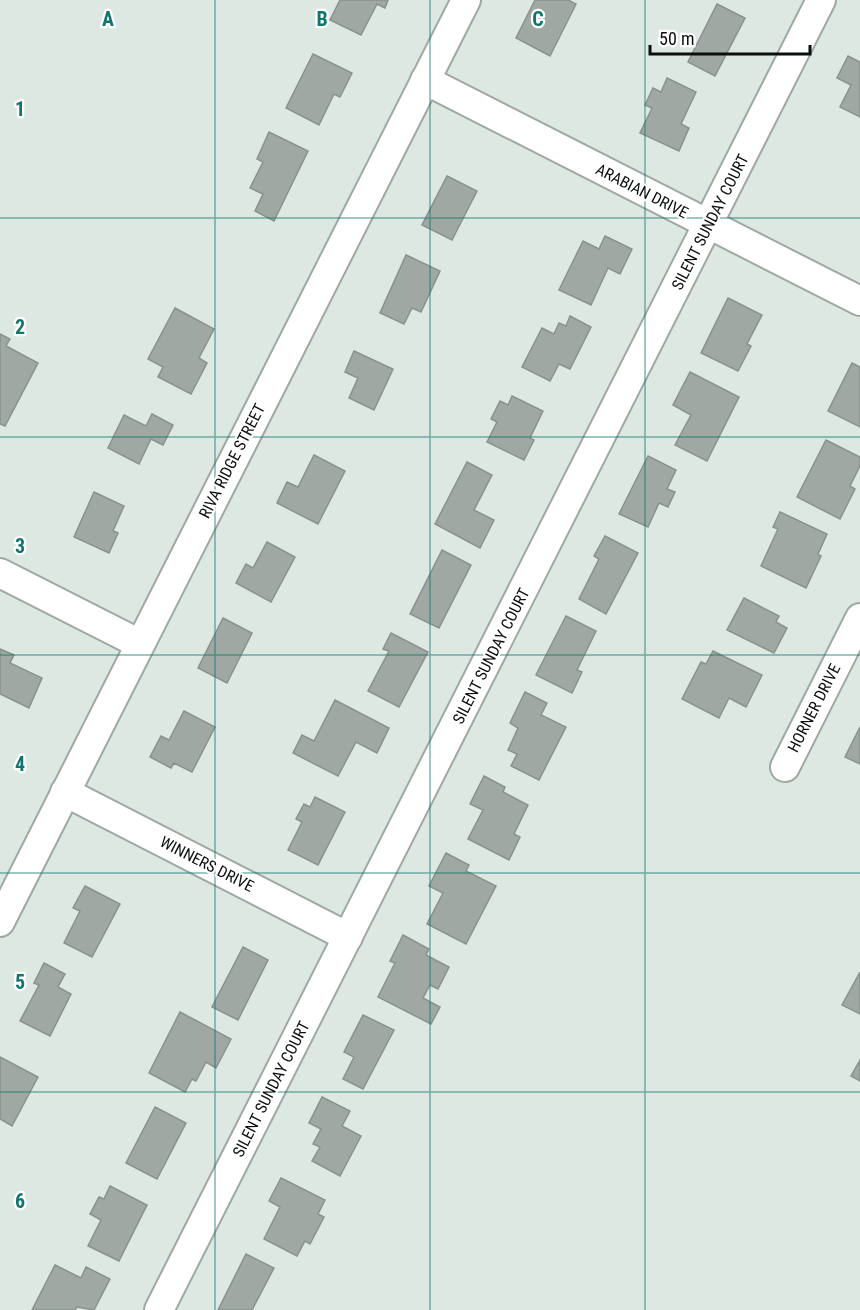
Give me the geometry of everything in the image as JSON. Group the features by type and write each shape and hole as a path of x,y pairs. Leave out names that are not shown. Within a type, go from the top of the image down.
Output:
{"street":[{"name":"RIVA RIDGE STREET","path":"0,922 466,0"},
{"name":"SILENT SUNDAY COURT","path":"159,1310 821,0"},
{"name":"ARABIAN DRIVE","path":"425,80 860,301"},
{"path":"0,573 140,644"},
{"name":"HORNER DRIVE","path":"785,767 858,626"},
{"name":"WINNERS DRIVE","path":"65,792 348,936"}],"building":[{"path":"340,0 388,0 385,8 377,4 361,35 330,20"},
{"path":"535,0 568,0 576,4 550,56 516,38"},
{"path":"717,4 745,18 715,76 688,62"},
{"path":"313,54 352,73 340,97 334,94 319,125 286,108"},
{"path":"848,56 860,62 860,117 840,107 851,85 837,78"},
{"path":"667,78 696,92 681,124 689,128 679,151 640,133 652,108 645,105 653,88 661,92"},
{"path":"269,132 308,151 274,221 255,211 263,194 250,188 263,162 257,159"},
{"path":"447,176 477,191 452,240 422,225"},
{"path":"605,236 632,249 620,274 608,268 591,305 559,290 583,241 599,249"},
{"path":"406,255 440,271 421,312 412,308 404,324 380,313"},
{"path":"728,298 762,315 747,344 751,346 738,371 701,353"},
{"path":"175,308 214,329 199,358 207,363 191,394 158,377 163,367 148,359"},
{"path":"570,316 591,327 570,369 559,364 550,381 522,367 542,328 554,334 559,323 566,326"},
{"path":"0,334 10,339 6,346 38,363 5,426 0,424"},
{"path":"354,351 393,369 374,410 349,398 358,378 345,372"},
{"path":"852,363 860,367 860,427 828,411"},
{"path":"690,372 739,397 707,461 675,445 691,415 673,405"},
{"path":"512,396 543,411 530,438 534,440 524,460 487,442 497,422 491,419 500,401 508,405"},
{"path":"152,414 173,425 163,445 151,439 139,464 108,448 124,415 146,426"},
{"path":"826,440 860,457 860,466 850,486 855,489 840,519 797,497"},
{"path":"314,455 345,471 318,524 277,503 287,482 298,487"},
{"path":"648,456 676,470 667,489 675,492 668,507 659,503 648,527 619,514"},
{"path":"467,462 492,475 474,510 494,520 480,548 435,524"},
{"path":"94,492 124,506 113,531 118,533 109,553 74,537"},
{"path":"780,512 827,534 818,554 821,556 806,588 761,566 778,529 773,527"},
{"path":"605,536 638,553 606,614 579,599 599,559 594,556"},
{"path":"267,542 295,557 271,602 236,583 246,564 253,568"},
{"path":"442,550 471,565 439,628 410,614"},
{"path":"744,598 779,616 776,622 787,628 774,653 727,630"},
{"path":"566,616 596,631 577,670 582,672 572,693 536,675"},
{"path":"223,618 252,633 227,683 198,668"},
{"path":"391,633 428,652 399,707 368,691 389,651 383,649"},
{"path":"0,649 14,655 10,663 42,678 29,708 0,694"},
{"path":"713,651 762,675 746,707 729,698 719,718 682,699 701,662 706,664"},
{"path":"525,692 547,703 541,715 566,727 539,780 511,766 517,754 508,750 518,728 510,723"},
{"path":"335,700 389,728 377,753 356,742 338,776 293,753 302,735 314,741"},
{"path":"184,711 215,727 192,772 174,763 171,768 150,757 161,736 169,740"},
{"path":"860,727 860,764 845,757"},
{"path":"484,776 505,787 503,792 528,805 514,834 520,837 509,860 468,839 483,810 470,804"},
{"path":"315,797 345,812 318,865 288,850 302,822 296,819 304,804 310,807"},
{"path":"446,853 469,865 466,871 496,886 466,944 427,924 443,893 429,886"},
{"path":"85,886 120,904 92,957 64,943 80,911 73,908"},
{"path":"403,935 429,949 426,955 449,967 438,989 430,985 423,998 440,1007 431,1024 378,997 395,963 390,961"},
{"path":"243,947 268,960 238,1020 212,1007"},
{"path":"44,963 65,974 58,987 71,994 50,1036 20,1021 39,985 34,983"},
{"path":"860,972 860,1014 842,1005"},
{"path":"180,1012 231,1039 216,1068 206,1062 196,1081 192,1079 185,1092 149,1073"},
{"path":"363,1015 394,1030 363,1089 343,1079 354,1057 344,1052"},
{"path":"0,1057 38,1077 12,1126 0,1119"},
{"path":"860,1060 860,1081 851,1076"},
{"path":"322,1097 350,1111 342,1126 361,1136 340,1176 312,1161 320,1147 313,1144 321,1129 309,1123"},
{"path":"155,1107 186,1123 157,1179 126,1163"},
{"path":"281,1178 325,1200 318,1214 324,1217 310,1244 305,1241 297,1256 264,1239 280,1207 269,1201"},
{"path":"110,1186 147,1205 119,1261 88,1246 101,1220 90,1214 99,1197 104,1199"},
{"path":"246,1254 274,1268 252,1310 218,1310"},
{"path":"55,1265 81,1278 86,1267 110,1279 94,1310 77,1307 75,1310 32,1310"}]}
